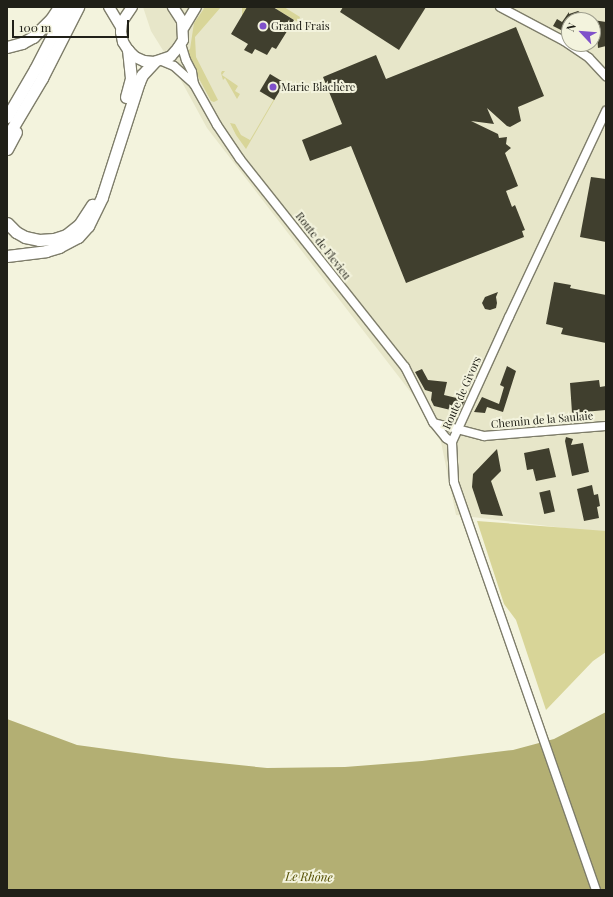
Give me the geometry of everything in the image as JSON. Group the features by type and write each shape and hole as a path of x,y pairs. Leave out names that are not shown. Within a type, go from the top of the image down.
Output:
{"highway":[{"path":"7,47 22,43 34,37 59,7"},
{"path":"7,117 35,69 67,7"},
{"path":"7,149 78,7"},
{"path":"7,224 16,232 25,237 43,240 66,235 83,221 97,190 131,78 128,50"},
{"path":"7,256 46,251 59,247 78,237 88,226 102,197 139,82 142,75 158,62"},
{"path":"7,137 42,78"}],"main road":[{"path":"109,7 121,27 123,42 128,50 139,60 158,62 175,52 181,44 184,27 196,7"},
{"path":"121,27 124,18 132,7"},
{"path":"173,7 180,16 184,27"}],"street":[{"path":"500,7 570,45 589,58 606,76"},
{"name":"Route de Flevieu","path":"181,44 194,84 217,125 240,158 405,367 433,422 446,438 452,442"},
{"name":"Route de Flevieu","path":"158,62 174,66 194,84"},
{"name":"Route de Givors","path":"596,890 454,482 452,442 456,430 606,111"},
{"path":"433,422 456,430"},
{"name":"Chemin de la Saulaie","path":"456,430 484,436 606,426"}],"shaded area":[{"path":"143,7 606,7 606,533 456,515 441,442 416,399 207,128 177,73 151,31"},
{"path":"205,7 221,7 195,37 196,57 218,100 214,102 211,101 189,60 187,51 190,49 194,23"},
{"path":"242,7 247,7 247,34 242,34"},
{"path":"277,7 284,7 300,17 298,22 276,9"},
{"path":"222,71 225,71 222,75 238,86 235,91 240,94 237,99 225,78 223,80 221,73"},
{"path":"274,99 246,149 230,123 235,124 241,135 250,140"},
{"path":"477,521 606,531 606,652 593,661 546,710 516,620 504,604"}],"water":[{"name":"Le Rhône","path":"606,712 606,890 7,890 7,719 77,745 172,758 267,768 345,767 422,761 513,750 554,739"}],"building":[{"name":"Grand Frais","path":"247,7 273,7 294,20 276,49 272,47 267,55 255,49 252,54 244,50 248,44 231,34"},
{"path":"343,7 426,7 399,50 340,12"},
{"path":"557,19 561,21 561,30 553,26"},
{"path":"601,21 606,22 606,46 601,47"},
{"path":"516,27 544,96 518,107 521,121 510,127 487,108 494,124 471,121 498,134 499,138 507,137 506,144 511,148 505,153 518,186 506,191 512,207 515,205 525,230 522,231 524,237 406,283 351,146 310,161 302,140 342,124 323,77 376,55 386,79"},
{"name":"Marie Blachère","path":"270,74 285,83 274,100 260,91"},
{"path":"591,177 606,179 606,242 580,237"},
{"path":"554,282 571,285 570,288 606,295 606,343 561,334 563,328 546,324"},
{"path":"498,292 496,297 496,308 490,310 485,309 482,303 485,297"},
{"path":"507,366 516,371 503,412 487,407 485,413 474,412 482,397 499,404 504,387 500,385"},
{"path":"422,369 428,380 447,382 444,395 465,400 459,412 434,406 431,400 432,392 425,390 415,372"},
{"path":"599,380 600,387 606,386 606,410 572,413 570,383"},
{"path":"566,437 573,439 571,445 583,443 589,472 572,476 565,441"},
{"path":"549,448 556,477 536,481 533,469 527,470 524,453"},
{"path":"497,449 501,471 491,481 503,516 481,514 472,487 473,474"},
{"path":"592,485 594,495 598,494 600,506 597,507 599,518 584,521 577,489"},
{"path":"550,490 555,511 544,514 539,492"}],"place":[{"name":"Grand Frais","path":"263,26"},
{"name":"Marie Blachère","path":"273,87"}]}
